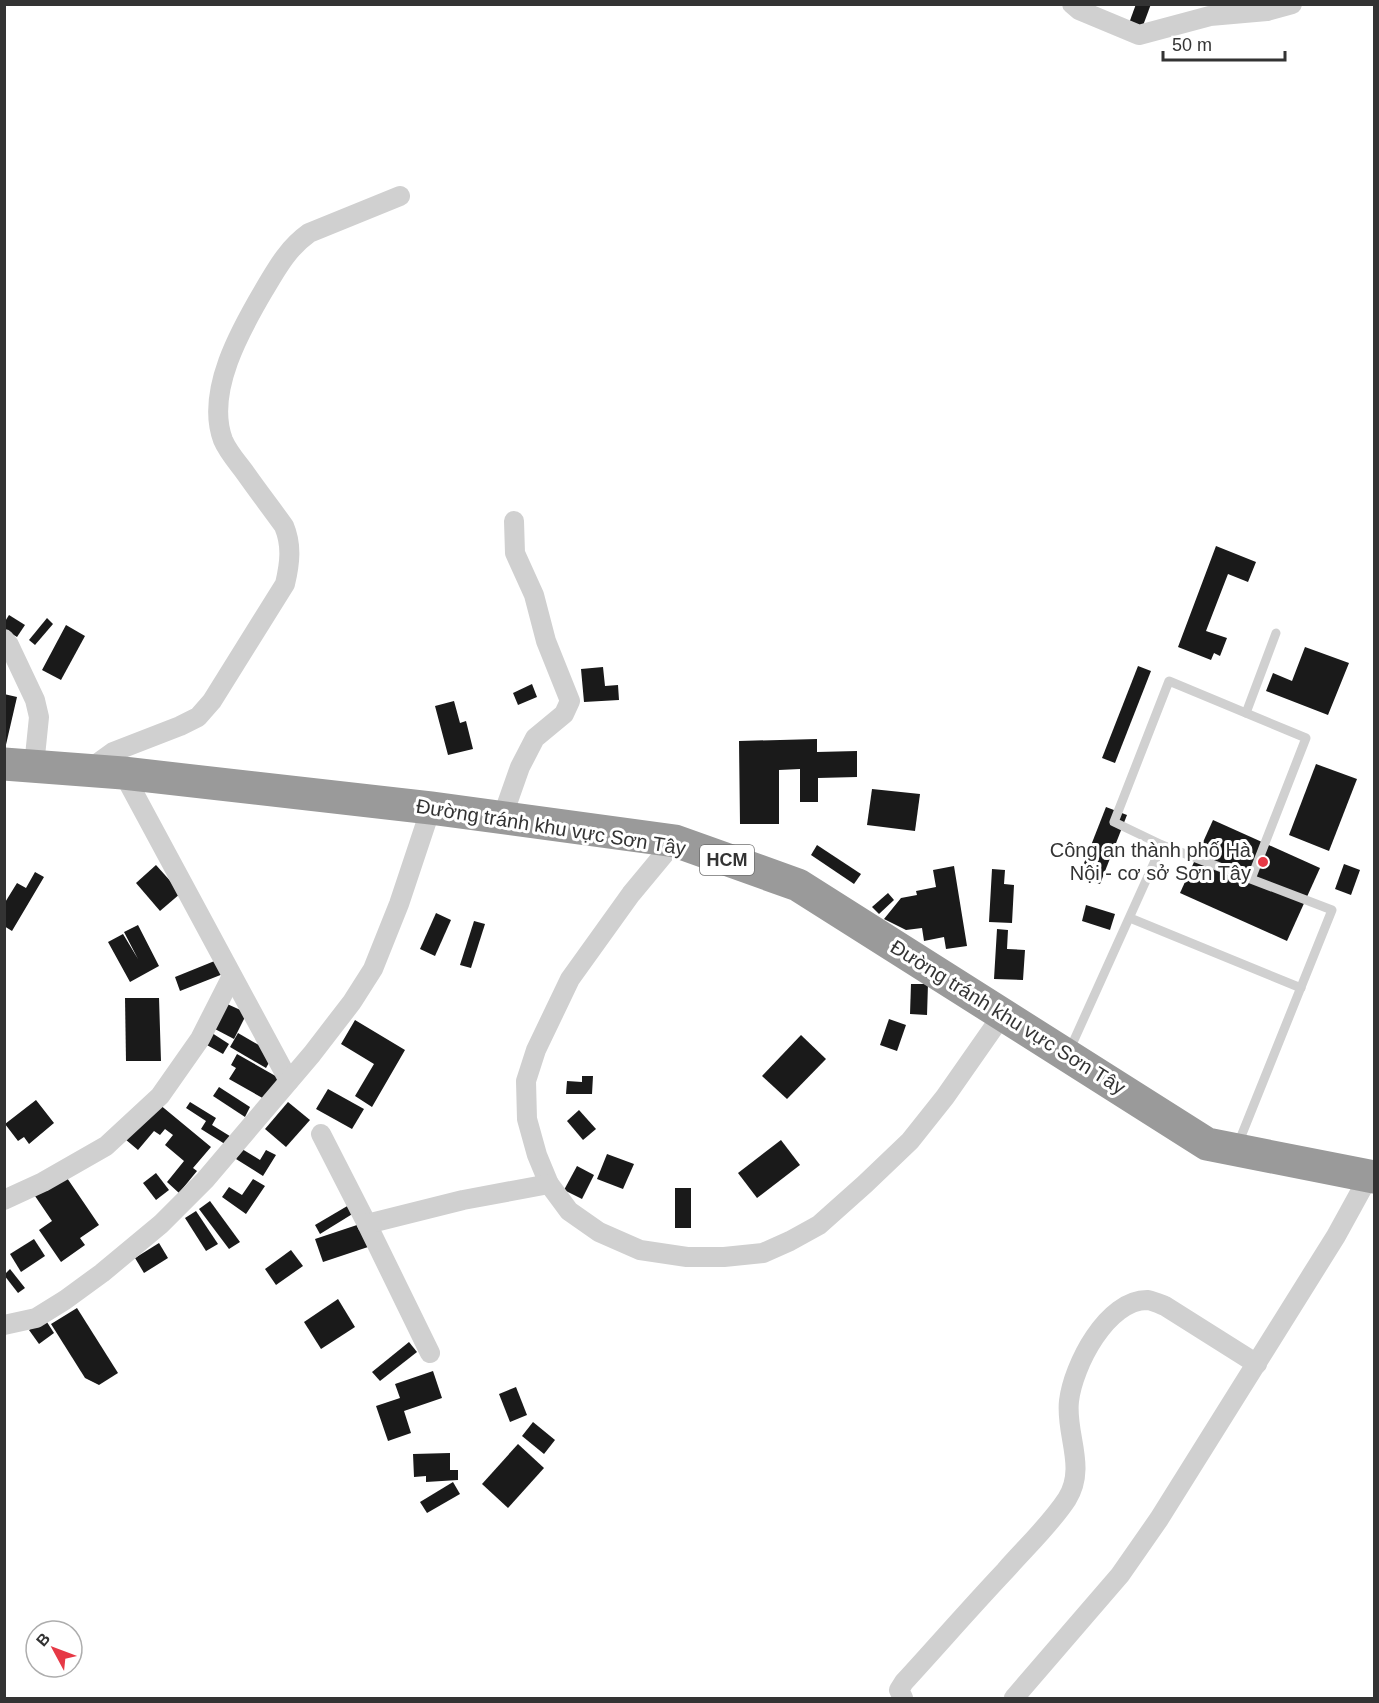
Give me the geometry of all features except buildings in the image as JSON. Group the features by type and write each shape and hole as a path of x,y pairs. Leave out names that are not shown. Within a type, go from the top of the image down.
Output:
{"highway":[{"name":"Đường tránh khu vực Sơn Tây","path":"19,765 123,773 431,808 675,842 798,885 1207,1144 1372,1177"}],"street":[{"path":"1072,4 1079,10 1139,35 1210,16 1267,11 1292,4"},
{"path":"88,770 113,752 198,717 212,701 285,584 289,569 290,539 284,525 231,454 223,439 220,422 220,396 226,366 243,326 286,254 297,242 309,233 400,196"},
{"path":"502,818 520,767 535,738 564,714 570,700 546,641 534,595 515,553 514,521"},
{"path":"4,639 35,700 39,717 19,765"},
{"path":"123,773 289,1081"},
{"path":"4,1325 36,1318 65,1300 161,1224 205,1180 289,1081 352,1002 373,969 399,904 431,808"},
{"path":"675,842 631,894 570,979 536,1050 526,1081 527,1119 537,1155 549,1184 569,1211 599,1233 640,1250 687,1257 724,1257 763,1253 819,1224 910,1141 945,1097 1004,1014"},
{"path":"4,1200 43,1182 106,1146 160,1096 200,1039 232,976"},
{"path":"321,1134 368,1224 430,1353"},
{"path":"1014,1698 1120,1575 1160,1519 1372,1177"},
{"path":"368,1224 463,1200 549,1184"},
{"path":"903,1698 899,1690 904,1682 1048,1524 1074,1487 1076,1454 1069,1404 1071,1388 1084,1354 1107,1321 1132,1303 1149,1300 1165,1306 1257,1364"}],"lane":[{"path":"1246,713 1276,633"},
{"path":"1236,1149 1332,910 1162,845 1114,822 1169,681 1306,738 1251,879"},
{"path":"1068,1054 1162,845"},
{"path":"1130,918 1301,988"}],"place":[{"name":"Công an thành phố Hà Nội - cơ sở Sơn Tây","path":"1263,862"}]}
